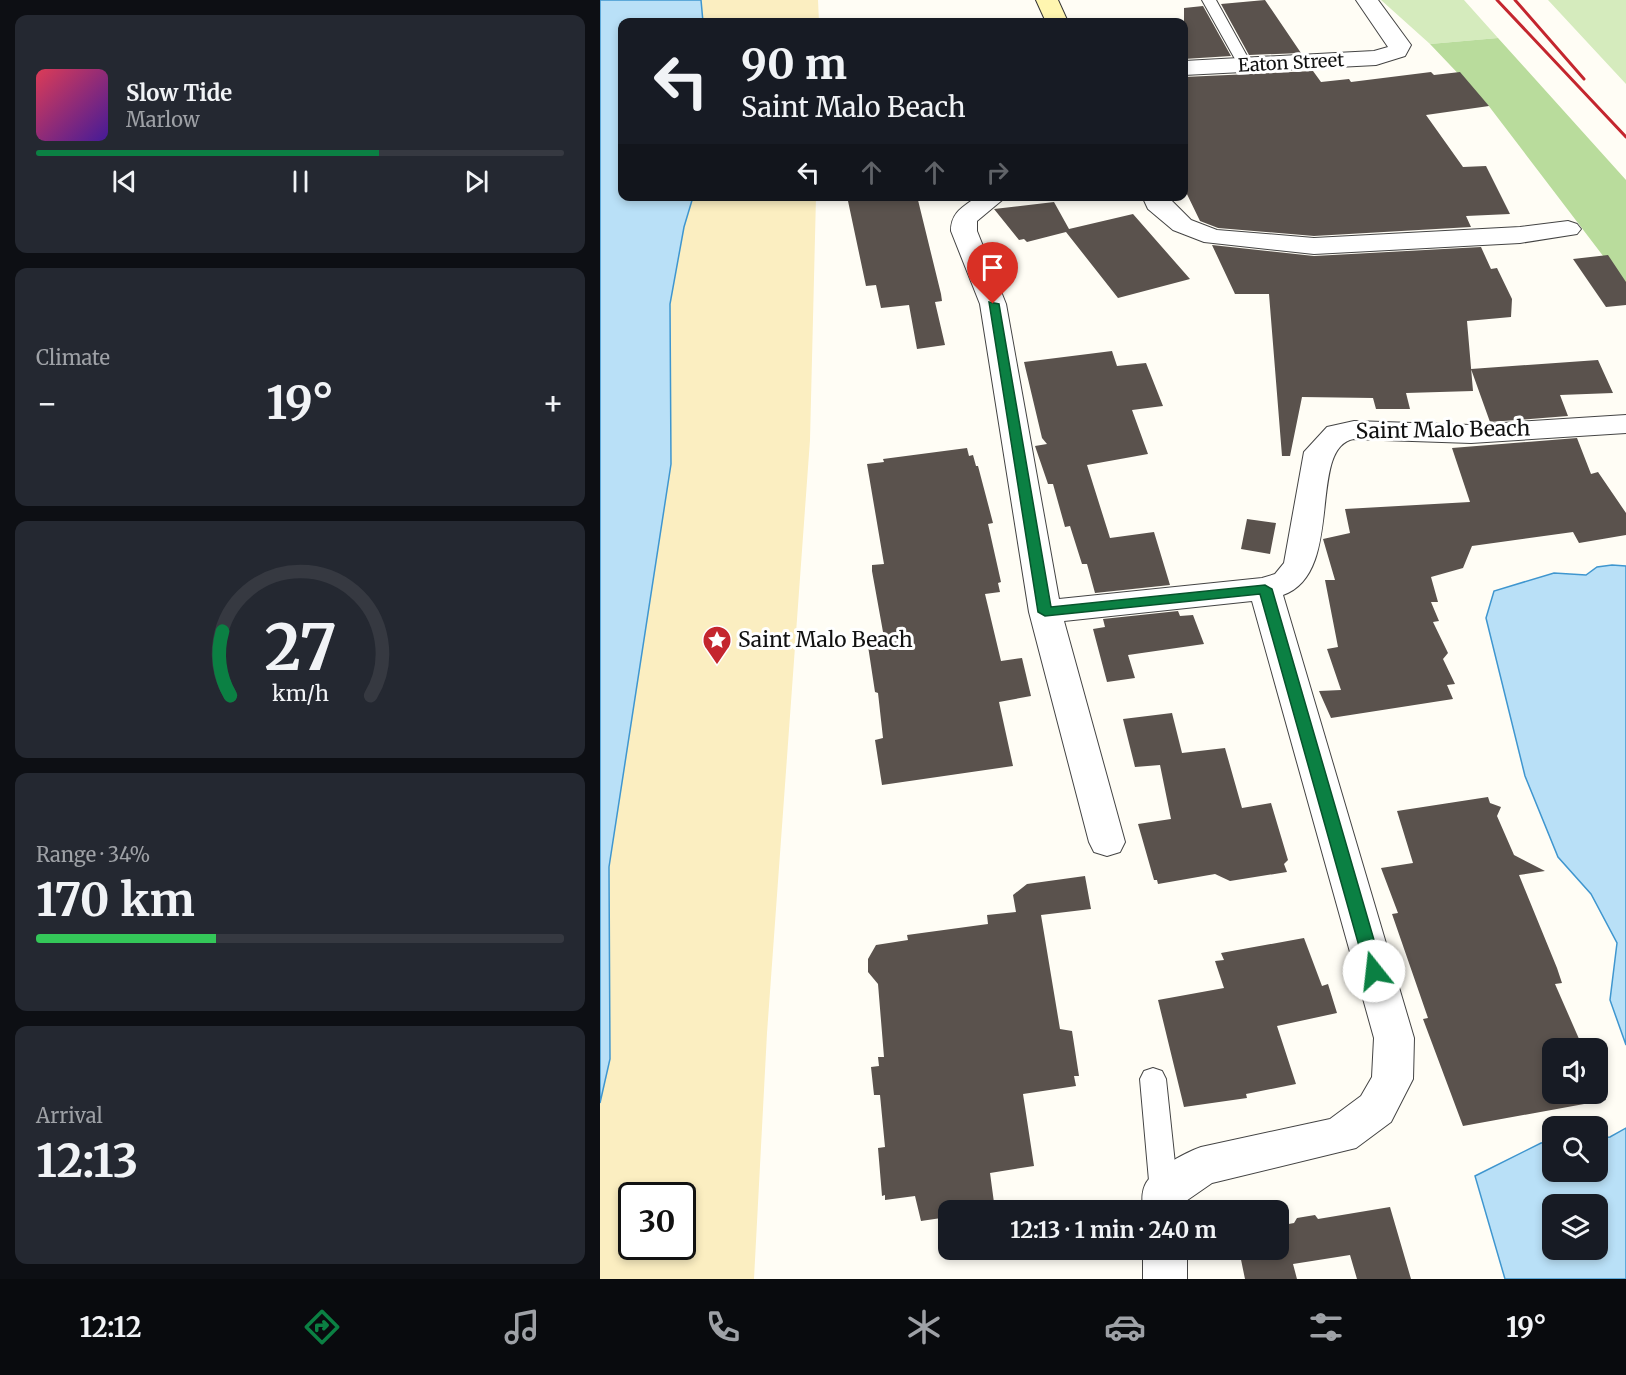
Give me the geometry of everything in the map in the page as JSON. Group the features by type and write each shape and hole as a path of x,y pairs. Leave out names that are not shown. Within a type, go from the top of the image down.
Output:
{"street":[{"path":"1047,0 1056,18"},
{"name":"Eaton Street","path":"1188,68 1376,58 1397,51 1400,45 1367,0"},
{"path":"988,201 964,218 964,231 993,304 1045,612 1107,842"},
{"path":"1156,201 1182,225 1214,237 1314,246 1520,235 1568,230"},
{"name":"Saint Malo Beach","path":"1045,612 1265,589 1286,582 1299,565 1319,452 1337,433 1354,430 1471,434 1626,424"},
{"path":"1165,1200 1201,1167 1341,1135 1376,1109 1392,1079 1394,1038 1265,589"},
{"path":"1164,1260 1165,1279"}],"lane":[{"path":"1209,0 1245,65"},
{"path":"1153,1079 1164,1200"}],"green space":[{"path":"1381,0 1464,0 1498,38 1430,44"},
{"path":"1548,0 1626,0 1626,84"},
{"path":"1498,38 1626,180 1626,286 1488,105 1430,44"}],"sand":[{"path":"701,0 818,0 819,18 703,18"},
{"name":"Saint Malo Beach","path":"692,201 816,201 810,440 767,1033 754,1279 600,1279 600,1103 610,1059 609,867 671,464 670,304 684,227"}],"water":[{"path":"600,0 701,0 703,18 618,18 618,201 692,201 684,227 670,304 671,464 609,867 610,1059 600,1103"},
{"path":"1626,566 1626,1045 1610,1000 1617,943 1591,894 1558,857 1525,776 1486,618 1494,591 1554,573 1586,575 1597,567"},
{"path":"1626,1128 1626,1279 1505,1279 1475,1176 1542,1143 1542,1182 1608,1182 1608,1137"}],"building":[{"path":"1265,0 1301,53 1249,55 1221,4"},
{"path":"1203,6 1231,56 1188,59 1188,18 1184,18 1184,8"},
{"path":"1313,71 1321,82 1349,79 1351,82 1431,72 1434,75 1460,72 1489,106 1426,115 1463,167 1486,166 1510,214 1466,216 1471,227 1314,236 1218,228 1200,221 1188,196 1188,77"},
{"path":"848,201 918,201 941,294 942,301 935,302 945,345 917,349 909,305 881,308 876,285 866,286"},
{"path":"1054,202 1069,229 1133,214 1190,279 1118,298 1066,232 1027,242 1024,239 1019,240 994,209"},
{"path":"1212,245 1314,256 1481,247 1491,269 1497,268 1512,299 1511,317 1467,321 1473,391 1406,393 1410,409 1376,409 1373,398 1302,397 1290,456 1282,456 1269,294 1235,294"},
{"path":"1608,255 1626,282 1626,305 1606,307 1573,259"},
{"path":"1112,351 1117,366 1146,363 1163,406 1132,410 1148,454 1087,465 1110,538 1154,532 1170,585 1095,593 1087,564 1082,564 1070,526 1065,527 1053,484 1048,484 1035,446 1047,444 1042,438 1024,362"},
{"path":"1598,360 1613,393 1560,395 1568,416 1490,422 1471,369"},
{"path":"1577,438 1591,474 1598,472 1626,513 1626,535 1579,543 1573,532 1472,546 1463,568 1431,577 1438,602 1431,602 1439,621 1433,622 1448,653 1443,659 1455,684 1447,685 1453,699 1331,718 1319,691 1341,690 1327,649 1338,647 1325,580 1335,580 1323,539 1350,533 1345,509 1470,502 1452,448"},
{"path":"967,448 969,456 973,455 976,466 978,466 993,523 988,524 1001,582 998,583 1000,592 985,594 1001,661 1022,658 1031,696 999,702 1013,766 882,785 875,740 883,738 878,693 875,692 868,646 885,643 872,571 872,565 884,564 867,464 884,462 883,459"},
{"path":"1247,519 1276,523 1270,554 1241,549"},
{"path":"1178,611 1180,616 1193,615 1204,644 1128,655 1135,678 1107,682 1093,629 1105,627 1103,619"},
{"path":"1172,713 1182,753 1225,748 1242,808 1271,803 1288,860 1284,864 1287,872 1230,881 1215,874 1158,884 1157,880 1154,880 1138,824 1171,819 1160,765 1135,767 1123,719"},
{"path":"1488,797 1490,803 1501,807 1497,816 1514,855 1545,871 1519,875 1557,968 1562,983 1555,984 1579,1038 1542,1038 1542,1104 1584,1104 1463,1126 1423,1019 1428,1018 1392,914 1398,913 1381,868 1413,863 1397,811"},
{"path":"1085,876 1091,909 1041,915 1060,1029 1072,1031 1079,1076 1074,1076 1076,1086 1023,1094 1034,1166 990,1173 994,1200 938,1200 938,1218 921,1221 915,1196 885,1200 885,1195 882,1196 878,1148 885,1147 880,1095 874,1095 871,1067 879,1066 878,1057 884,1057 878,984 868,972 868,959 876,945 908,940 907,935 988,924 987,915 1016,912 1013,895 1027,884"},
{"path":"1304,938 1322,986 1328,984 1337,1013 1277,1026 1296,1084 1246,1094 1247,1098 1184,1107 1158,1000 1224,988 1215,961 1224,960 1221,953"},
{"path":"1390,1207 1411,1279 1357,1279 1350,1255 1293,1264 1297,1279 1245,1279 1241,1260 1289,1260 1289,1224 1294,1223 1297,1218 1315,1215 1318,1219"}],"railway":[{"path":"1497,0 1626,137"},
{"path":"1515,0 1584,79"}],"place":[{"name":"Saint Malo Beach","path":"717,666"}],"route":[{"path":"993,304 1045,612 1265,589 1374,971"}]}
